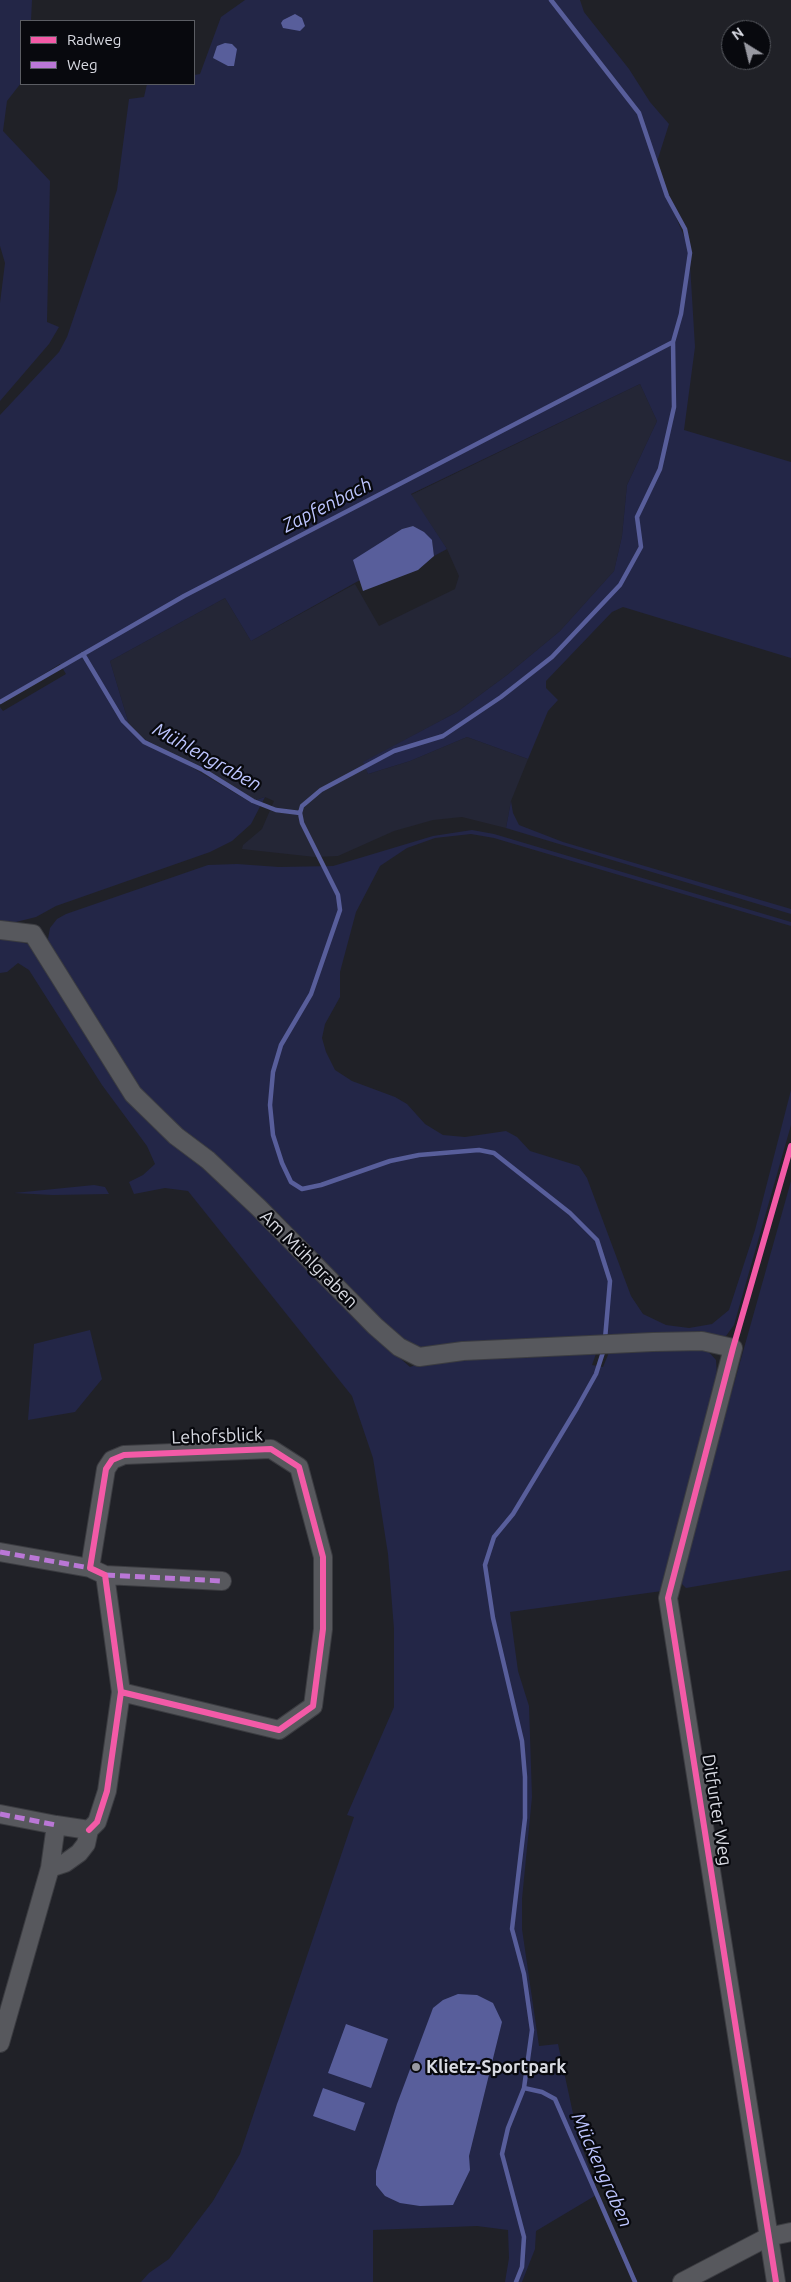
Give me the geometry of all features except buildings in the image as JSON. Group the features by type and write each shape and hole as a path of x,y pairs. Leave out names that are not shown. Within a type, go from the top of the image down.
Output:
{"street":[{"name":"Am Mühlgraben","path":"0,930 33,934 133,1094 176,1136 208,1160 375,1326 399,1347 419,1357 463,1352 702,1341 733,1348"},
{"name":"Ditfurter Weg","path":"733,1348 668,1598 776,2282"},
{"name":"Lehofsblick","path":"50,1868 65,1863 79,1853 86,1844 89,1830 97,1822 107,1791 121,1692 97,1572 106,1469 112,1460 124,1455 271,1449 299,1467 323,1557 323,1628 313,1706 279,1730 121,1692"},
{"path":"0,1552 97,1572 222,1581"},
{"path":"0,1814 89,1830"},
{"path":"0,2043 50,1868 56,1825"},
{"path":"682,2282 768,2237 791,2232"}],"shaded area":[{"path":"0,0 32,0 31,20 20,20 20,84 7,101 3,131 50,181 47,322 59,327 49,344 0,401 0,303 5,263 0,246"},
{"path":"245,0 580,0 584,12 629,69 650,102 669,124 655,168 689,248 695,347 684,430 791,462 791,658 623,607 612,612 546,681 546,688 558,700 548,711 528,759 467,737 410,761 368,774 363,762 457,712 507,675 560,631 614,571 622,536 627,485 657,421 640,384 411,494 447,549 434,556 432,541 413,526 402,529 354,560 360,580 251,641 225,598 110,661 131,731 250,802 265,797 251,824 232,841 210,852 56,906 36,917 16,922 0,923 0,707 3,711 66,674 60,664 0,701 0,415 59,352 67,337 117,190 129,99 144,97 147,85 195,85 195,75 200,74 221,17"},
{"path":"295,14 302,18 305,26 300,31 283,28 281,23 283,20"},
{"path":"225,43 232,44 237,49 234,66 228,66 213,58 217,46"},
{"path":"640,384 657,421 627,485 622,536 614,571 560,631 507,675 457,712 364,762 368,774 410,761 467,737 528,759 511,801 506,828 462,817 433,820 394,831 338,856 315,857 242,849 243,845 262,829 274,801 265,797 250,802 131,731 110,661 225,598 251,641 355,584 379,626 455,589 459,576 447,549 411,495"},
{"path":"413,526 424,532 432,540 434,556 418,570 363,591 353,560 402,529"},
{"path":"511,801 513,813 519,825 563,842 791,909 791,914 506,828"},
{"path":"472,830 494,834 791,922 791,926 494,838 471,834 435,838 407,848 380,866 356,912 340,972 340,997 325,1024 322,1038 326,1052 335,1070 352,1081 395,1097 407,1104 425,1124 443,1135 465,1137 506,1131 517,1137 530,1151 579,1166 587,1178 631,1296 643,1314 666,1325 689,1328 712,1324 729,1310 755,1230 791,1090 791,1125 734,1325 726,1336 718,1338 416,1347 401,1339 379,1321 278,1213 244,1182 178,1128 143,1094 54,956 48,939 50,928 57,919 66,914 208,865 333,866 433,836"},
{"path":"0,937 28,944 83,1026 200,1160 410,1367 431,1360 597,1351 592,1365 603,1367 610,1350 680,1347 707,1350 716,1360 717,1376 662,1591 510,1612 518,1671 529,1706 532,1797 522,1899 522,1929 539,2046 558,2044 577,2132 598,2194 536,2231 535,2249 522,2282 505,2282 509,2258 508,2230 477,2226 373,2230 373,2282 141,2282 149,2273 169,2259 213,2201 240,2154 354,1817 347,1815 394,1707 394,1629 388,1554 373,1458 352,1396 188,1191 165,1188 134,1194 129,1182 143,1175 155,1164 147,1146 102,1085 29,970 18,963 7,972 0,973"},
{"path":"791,1181 791,1570 686,1588 679,1581"},
{"path":"94,1185 105,1187 109,1194 53,1195 14,1193"},
{"path":"90,1330 102,1379 75,1412 28,1420 34,1344"},
{"path":"458,1994 477,1995 493,2003 502,2022 469,2156 470,2170 453,2205 420,2206 400,2203 385,2196 376,2185 376,2171 397,2104 433,2008 443,2000"},
{"path":"346,2024 388,2039 371,2088 328,2073"},
{"path":"323,2088 365,2103 355,2131 313,2116"}],"waterway":[{"path":"551,0 639,113 667,196 685,229 690,253 681,314 673,342 674,407 660,469 637,517 641,547 620,585 552,657 501,697 443,736 394,751 321,790 302,806 300,813 302,823 338,895 340,910 311,994 281,1045 273,1072 270,1105 273,1135 282,1163 291,1182 302,1189 321,1185 390,1161 419,1155 479,1150 494,1153 570,1213 597,1240 610,1281 605,1339"},
{"name":"Zapfenbach","path":"0,702 184,596 673,342"},
{"name":"Mühlengraben","path":"83,654 123,721 144,742 203,770 253,801 276,810 300,813"},
{"path":"516,2282 522,2267 524,2237 502,2154 508,2128 524,2088 532,2030 524,1974 512,1929 525,1818 525,1777 522,1741 493,1618 485,1565 494,1537 513,1514 577,1408 596,1374 604,1349"},
{"name":"Mückengraben","path":"524,2088 542,2092 555,2099 635,2282"}],"marked path":[{"path":"0,1552 90,1568"},
{"path":"105,1575 222,1581"},
{"path":"0,1814 56,1825"}],"cycle path":[{"path":"776,2282 668,1598 733,1348 791,1146"},
{"path":"89,1830 97,1822 107,1791 121,1692 105,1575 90,1568 106,1469 112,1460 124,1455 271,1449 299,1467 323,1557 323,1629 313,1706 279,1730 121,1692"}],"place":[{"name":"Klietz-Sportpark","path":"416,2067"}]}
